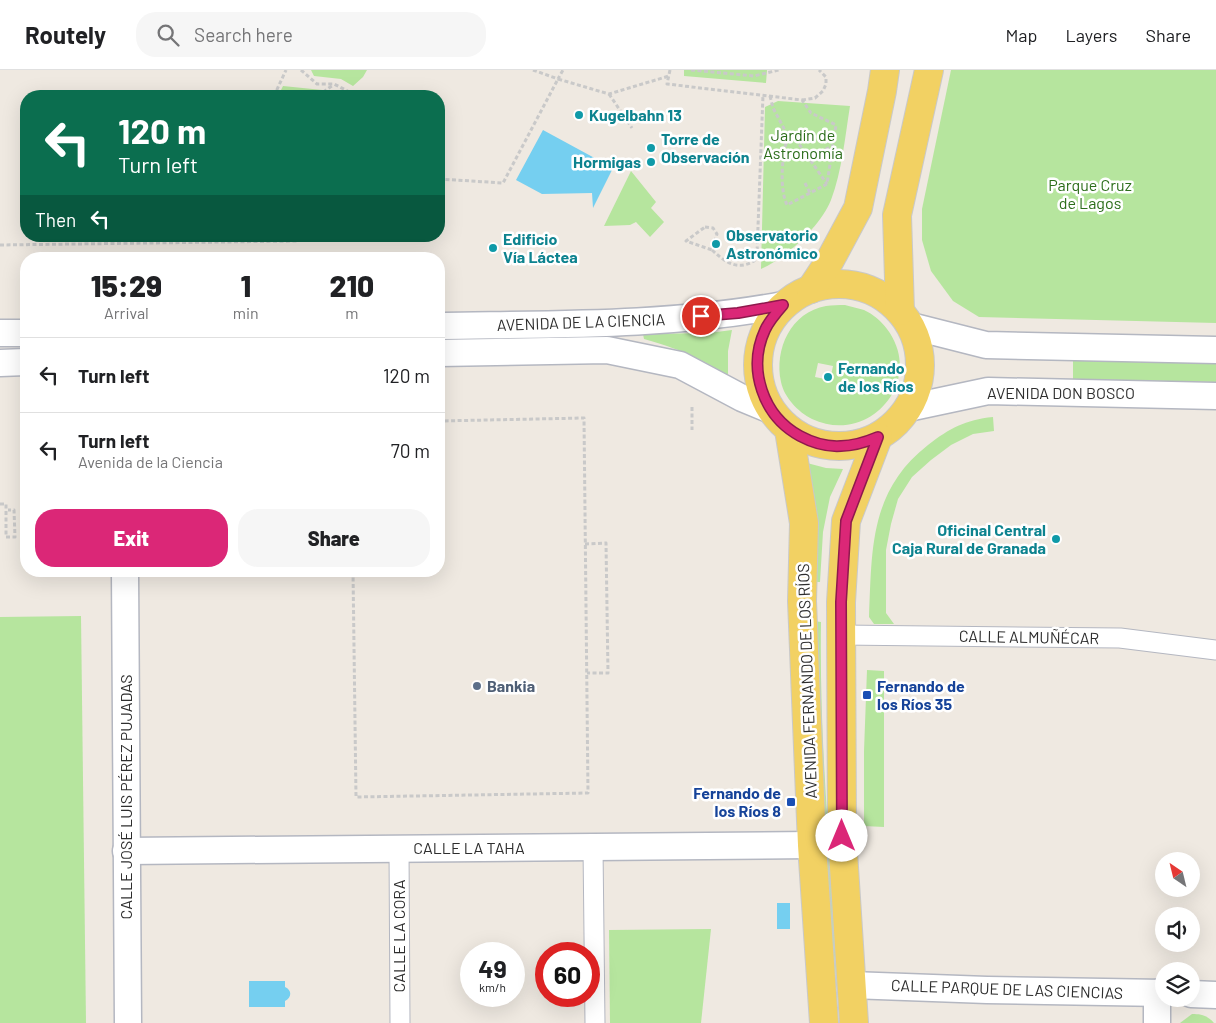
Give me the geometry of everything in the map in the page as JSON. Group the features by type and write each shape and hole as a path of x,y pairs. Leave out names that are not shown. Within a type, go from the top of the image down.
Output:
{"main road":[{"path":"906,318 888,299 874,291 847,284 828,284 796,296 783,305 773,317 765,330 760,345 757,361 759,383 771,410 789,430 814,443 828,446 860,444 878,437 895,424 908,408 918,387 921,366 919,347 906,318 896,215 929,70"},
{"path":"811,289 829,262 858,208 886,77"},
{"name":"AVENIDA FERNANDO DE LOS RÍOS","path":"789,430 804,523 802,601 812,845 824,1023"},
{"name":"AVENIDA FERNANDO DE LOS RÍOS","path":"854,1023 842,836 841,602 846,521 878,437"}],"street":[{"name":"AVENIDA DE LA CIENCIA","path":"445,326 606,323 738,313 783,305"},
{"path":"906,318 986,345 1216,350"},
{"path":"0,333 20,333"},
{"name":"AVENIDA DE LA CIENCIA","path":"445,354 607,350 680,365 742,398 771,410"},
{"path":"0,363 20,362"},
{"name":"AVENIDA DON BOSCO","path":"908,408 988,391 1216,396"},
{"name":"CALLE JOSÉ LUIS PÉREZ PUJADAS","path":"124,577 128,1023"},
{"name":"CALLE ALMUÑÉCAR","path":"841,635 1120,638 1216,650"},
{"name":"CALLE LA TAHA","path":"126,851 812,845"},
{"path":"594,847 595,1023"},
{"name":"CALLE LA CORA","path":"399,848 400,1023"},
{"name":"CALLE PARQUE DE LAS CIENCIAS","path":"851,985 1155,993"},
{"path":"1200,994 1216,995"},
{"path":"1157,1023 1159,1007"}],"path":[{"path":"277,90 286,70"},
{"path":"301,70 317,84 334,84 346,90"},
{"path":"532,70 609,94 669,76"},
{"path":"445,179 503,183 563,70"},
{"path":"670,70 667,84 802,100 815,98 826,84 826,77 819,70"},
{"path":"691,70 754,76 778,70"},
{"path":"326,90 334,84"},
{"path":"609,94 632,128"},
{"path":"712,250 717,234 713,228 705,227 686,241 712,250 725,262 740,266 754,261 757,253 763,95"},
{"path":"770,96 788,136 796,141 827,184"},
{"path":"802,100 811,113 836,125 827,184"},
{"path":"788,136 782,172 785,200 788,207 827,184"},
{"path":"808,158 834,145"},
{"path":"805,184 810,193"},
{"path":"0,245 223,242"},
{"path":"692,407 692,430"},
{"path":"353,577 356,797 588,793 584,418 445,421"},
{"path":"0,504 6,504 6,537 15,537 14,510 8,510"},
{"path":"585,544 606,543 608,583 608,673 587,673"},
{"path":"608,583 613,583"}],"green space":[{"path":"311,70 367,70 363,77 353,86 341,79 314,76"},
{"path":"684,70 767,70 766,83 684,76"},
{"name":"Parque Cruz de Lagos","path":"951,70 1216,70 1216,323 979,317 953,301 931,271 922,240 922,209"},
{"path":"283,86 322,90 281,90"},
{"name":"Jardín de Astronomía","path":"778,101 850,106 838,177 826,210 811,231 781,257 761,269 765,107"},
{"path":"631,171 656,202 651,208 664,222 650,237 636,222 630,225 604,226"},
{"path":"845,305 864,310 882,323 897,349 900,369 895,387 886,404 871,416 853,424 833,425 807,416 788,398 781,382 779,370 780,357 788,334 803,316 826,306","holes":["818,363 833,366 830,380 815,377"]},
{"path":"732,330 728,351 728,375 688,354 644,339 643,334 709,333"},
{"path":"1073,360 1216,362 1216,382 1073,379"},
{"path":"993,417 994,431 973,434 951,445 912,477 898,499 886,550 886,613 894,624 874,624 869,617 873,545 884,502 894,482 909,463 928,445 944,434 966,423"},
{"path":"807,463 826,468 843,469 830,497 823,532 820,582 816,582 818,532 814,497"},
{"path":"81,616 86,1023 0,1023 0,617"},
{"path":"814,621 821,622 824,772 844,1023 840,1023 820,796"},
{"path":"867,670 884,671 884,827 864,826"},
{"path":"711,929 701,1023 610,1023 609,930"},
{"path":"1192,1014 1209,1018 1214,1023 1180,1023"}],"water":[{"path":"543,130 613,168 593,208 592,193 542,194 516,180"},
{"path":"777,903 790,903 790,929 777,929"},
{"path":"249,981 285,981 285,987 289,990 290,994 289,998 285,1001 285,1007 249,1007"}],"place":[{"name":"Kugelbahn 13","path":"579,115"},
{"name":"Torre de Observación","path":"651,148"},
{"name":"Hormigas","path":"651,162"},
{"name":"Observatorio Astronómico","path":"716,244"},
{"name":"Edificio Vía Láctea","path":"493,248"},
{"name":"Fernando de los Ríos","path":"828,377"},
{"name":"Oficinal Central Caja Rural de Granada","path":"1056,539"},
{"name":"Bankia","path":"477,686"},
{"name":"Fernando de los Ríos 35","path":"867,695"},
{"name":"Fernando de los Ríos 8","path":"791,802"}],"route":[{"path":"701,316 738,313 783,305 765,330 757,361 759,383 771,410 789,430 814,443 842,446 860,444 878,437 846,521 841,602 842,836"}]}
